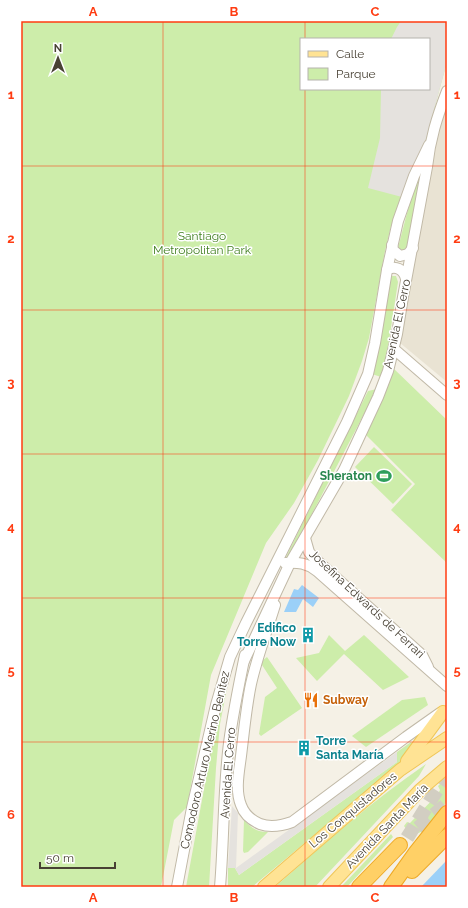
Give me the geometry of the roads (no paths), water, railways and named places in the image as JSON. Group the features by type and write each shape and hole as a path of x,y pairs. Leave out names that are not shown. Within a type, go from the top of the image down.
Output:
{"highway":[{"path":"391,887 416,852 447,814"},
{"path":"397,887 447,836"},
{"path":"359,887 400,845"}],"main road":[{"path":"400,770 445,710"},
{"name":"Los Conquistadores","path":"264,887 400,770 447,738"},
{"name":"Avenida Santa María","path":"329,887 420,790 447,767"}],"street":[{"name":"Avenida El Cerro","path":"244,661 290,562 344,470 366,426 378,397 394,349 427,167 429,146 436,120 447,91"},
{"name":"Comodoro Arturo Merino Benítez","path":"177,887 192,808 216,705 230,657 347,422 368,374 375,343 392,245 411,182 429,146"},
{"path":"392,245 393,250 400,256 408,254 413,248"},
{"path":"387,270 393,268 401,270 404,272 406,279"},
{"path":"394,349 447,395"},
{"name":"Josefina Edwards de Ferrari","path":"304,538 309,552 314,558 422,655 430,670"},
{"name":"Josefina Edwards de Ferrari","path":"274,567 290,562 304,564 317,570 447,686"},
{"name":"Avenida El Cerro","path":"240,804 238,780 248,701 255,668 280,584"},
{"name":"Avenida El Cerro","path":"220,887 229,744 248,636 262,591"},
{"name":"Los Conquistadores","path":"240,804 247,816 262,824 280,826 292,822 406,737 445,710"}],"water":[{"path":"302,585 319,598 313,607 303,599 296,612 284,612 294,589 298,590"},
{"path":"447,860 447,887 421,887"}],"tunnel":[{"path":"407,838 447,774"},
{"path":"418,828 447,804"}],"place":[{"name":"Sheraton","path":"384,476"},
{"name":"Edifico Torre Now","path":"308,635"},
{"name":"Subway","path":"311,700"},
{"name":"Torre Santa María","path":"304,748"}],"park label":[{"name":"Santiago Metropolitan Park","path":"202,243"}]}
